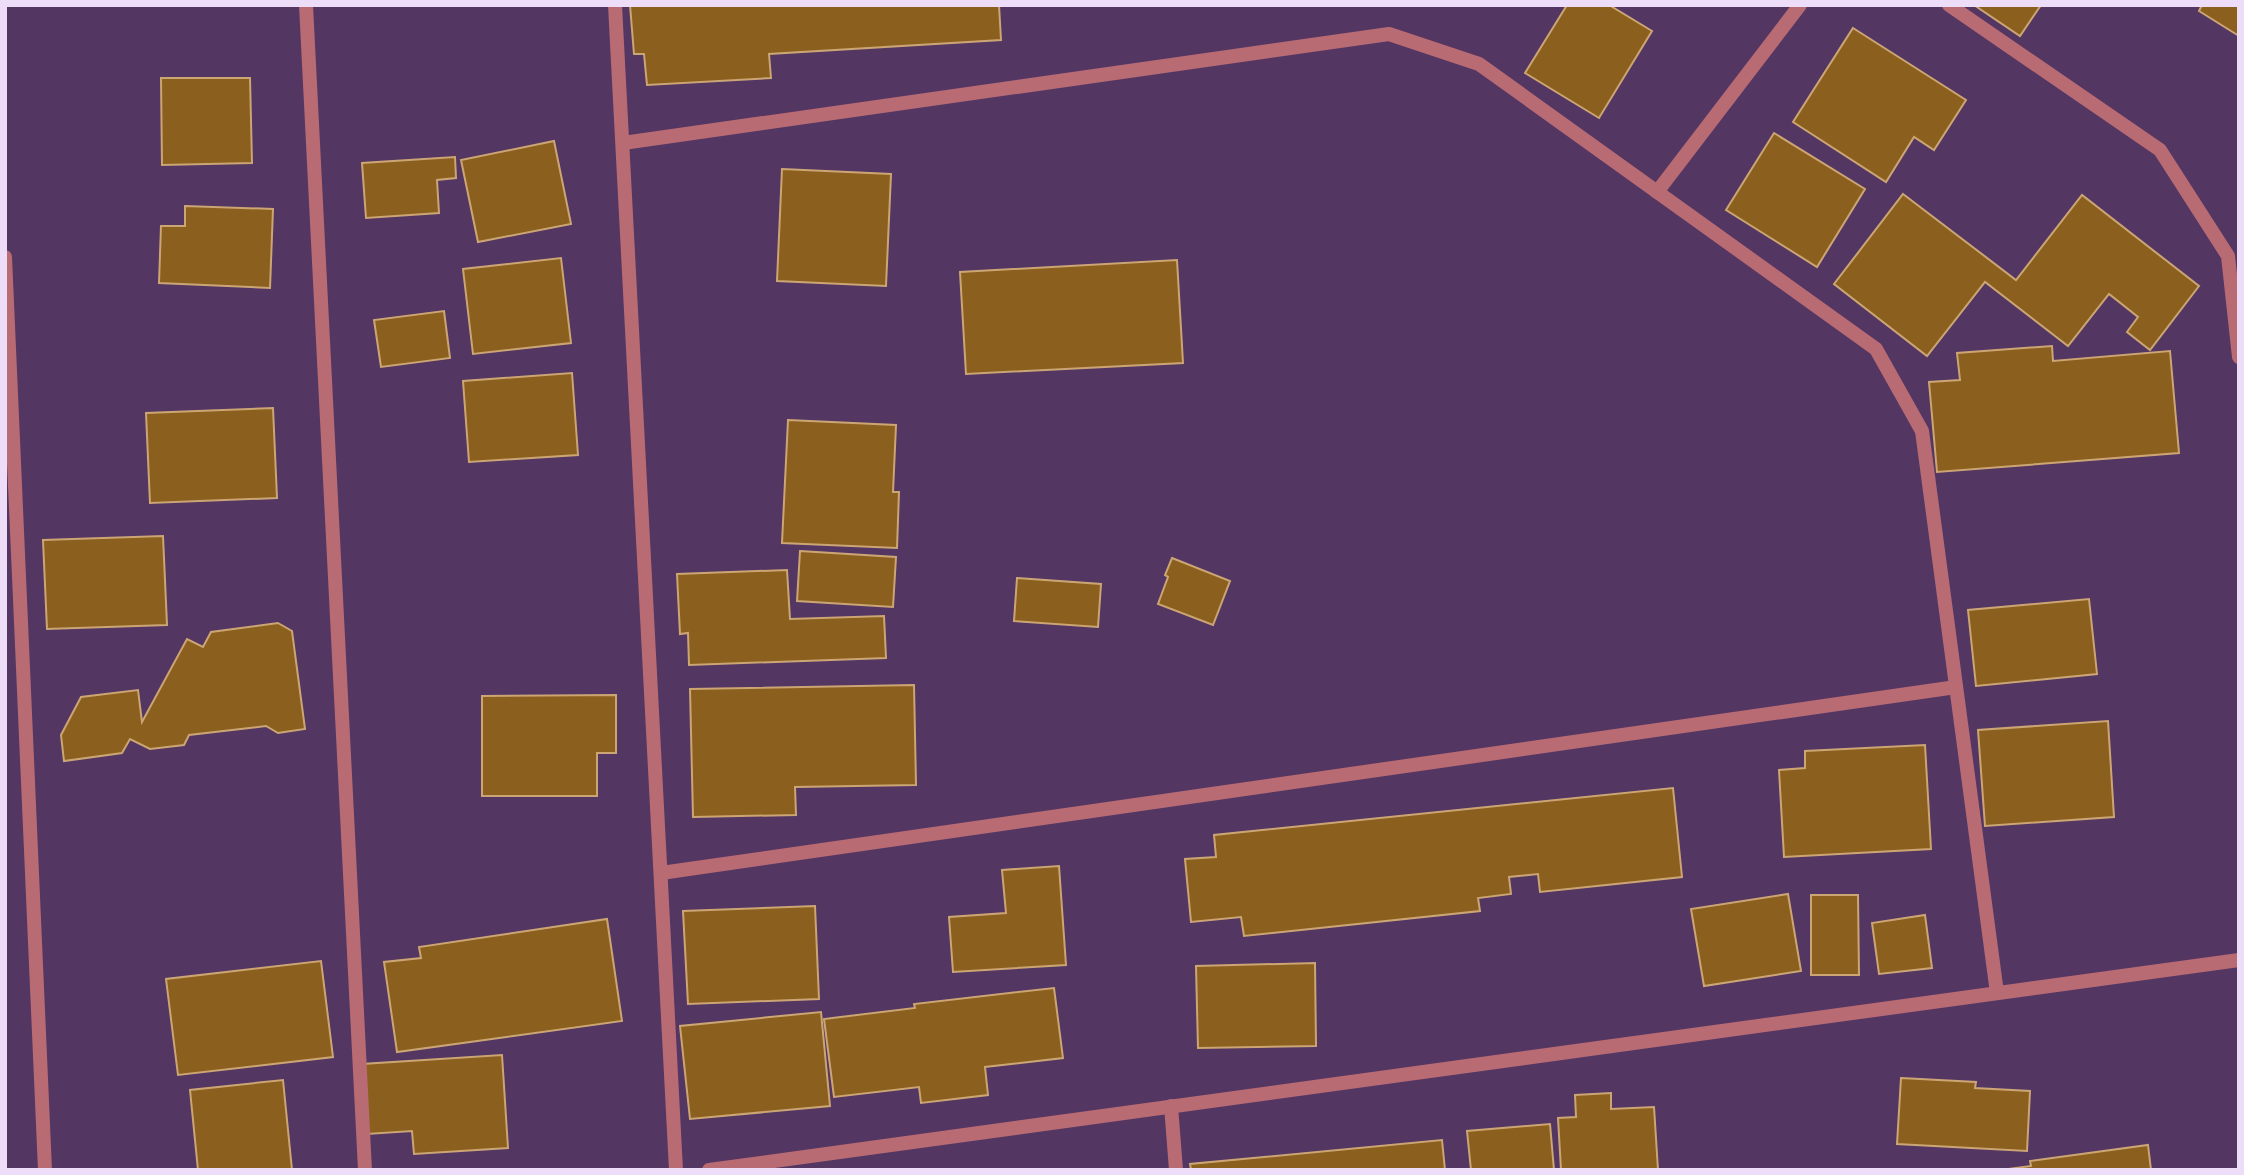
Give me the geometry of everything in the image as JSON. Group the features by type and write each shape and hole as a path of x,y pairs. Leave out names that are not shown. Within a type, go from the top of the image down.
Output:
{"street":[{"path":"306,5 365,1170"},
{"path":"615,5 676,1170"},
{"path":"1657,192 1800,5"},
{"path":"1949,5 2160,150 2228,256 2239,357"},
{"path":"623,142 1389,34 1479,64 1876,349 1922,431 1997,993"},
{"path":"5,257 45,1170"},
{"path":"661,873 1956,687"},
{"path":"709,1170 2239,960"},
{"path":"1171,1106 1176,1170"}],"building":[{"path":"630,5 999,5 1001,40 769,54 771,78 647,85 644,54 634,54"},
{"path":"1567,5 1609,5 1652,31 1599,118 1525,73"},
{"path":"1974,5 2041,5 2020,36"},
{"path":"2202,5 2239,5 2239,36 2199,11"},
{"path":"1853,28 1966,100 1934,150 1914,137 1886,182 1793,122"},
{"path":"161,78 250,78 252,163 162,165"},
{"path":"1774,133 1865,189 1817,267 1726,210"},
{"path":"554,141 571,224 478,242 461,160"},
{"path":"455,157 456,178 437,180 439,213 366,218 362,163"},
{"path":"782,169 891,174 886,286 777,281"},
{"path":"1903,194 2016,280 2082,195 2199,286 2150,350 2127,332 2138,317 2109,294 2068,346 1985,282 1927,356 1834,284"},
{"path":"185,206 273,209 270,288 159,283 161,226 185,226"},
{"path":"561,258 571,343 473,354 463,269"},
{"path":"1177,260 1183,363 966,374 960,272"},
{"path":"444,311 450,358 381,367 374,320"},
{"path":"2052,346 2053,361 2170,351 2179,453 1937,472 1929,382 1960,380 1957,353"},
{"path":"572,373 578,455 469,462 463,381"},
{"path":"273,408 277,498 150,503 146,413"},
{"path":"788,420 896,425 893,492 899,492 897,548 782,543"},
{"path":"163,536 167,625 47,629 43,540"},
{"path":"800,551 896,557 893,607 797,601"},
{"path":"1172,558 1230,581 1213,625 1158,604"},
{"path":"787,570 790,619 884,616 886,658 689,665 688,633 680,634 677,574"},
{"path":"1017,578 1101,584 1098,627 1014,621"},
{"path":"2089,599 2097,674 1976,686 1968,610"},
{"path":"278,623 292,631 305,729 278,733 266,726 189,735 184,745 150,749 130,739 122,753 64,761 61,735 81,697 138,690 142,722 187,639 203,647 211,632"},
{"path":"914,685 916,785 795,787 796,815 693,817 690,689"},
{"path":"616,695 616,753 597,753 597,796 482,796 482,696"},
{"path":"2108,721 2114,817 1985,826 1978,730"},
{"path":"1925,745 1931,849 1784,857 1779,770 1805,768 1805,751"},
{"path":"1673,788 1682,877 1540,892 1538,874 1509,877 1511,894 1478,898 1480,911 1244,936 1241,917 1191,922 1185,859 1216,857 1214,835"},
{"path":"1059,866 1066,965 953,972 949,917 1006,913 1002,870"},
{"path":"1788,894 1801,971 1704,986 1691,909"},
{"path":"1811,895 1858,895 1859,975 1811,975"},
{"path":"815,906 819,999 688,1004 683,911"},
{"path":"1925,915 1932,968 1879,974 1872,923"},
{"path":"607,919 622,1021 397,1052 384,962 421,958 419,947"},
{"path":"321,961 333,1057 178,1075 166,979"},
{"path":"1315,963 1316,1046 1198,1048 1196,966"},
{"path":"1054,988 1063,1058 985,1067 988,1095 921,1103 919,1087 834,1097 824,1019 915,1008 914,1004"},
{"path":"821,1012 830,1106 690,1119 680,1026"},
{"path":"502,1055 508,1148 414,1154 412,1131 367,1134 362,1064"},
{"path":"1901,1078 1976,1082 1975,1088 2030,1091 2027,1151 1897,1144"},
{"path":"283,1080 292,1170 198,1170 190,1090"},
{"path":"1611,1093 1611,1109 1654,1107 1658,1170 1561,1170 1558,1118 1576,1117 1575,1095"},
{"path":"1550,1124 1554,1170 1471,1170 1467,1131"},
{"path":"1442,1140 1445,1170 1191,1170 1190,1164"},
{"path":"2148,1145 2151,1170 2001,1170 2031,1166 2030,1161"}]}
